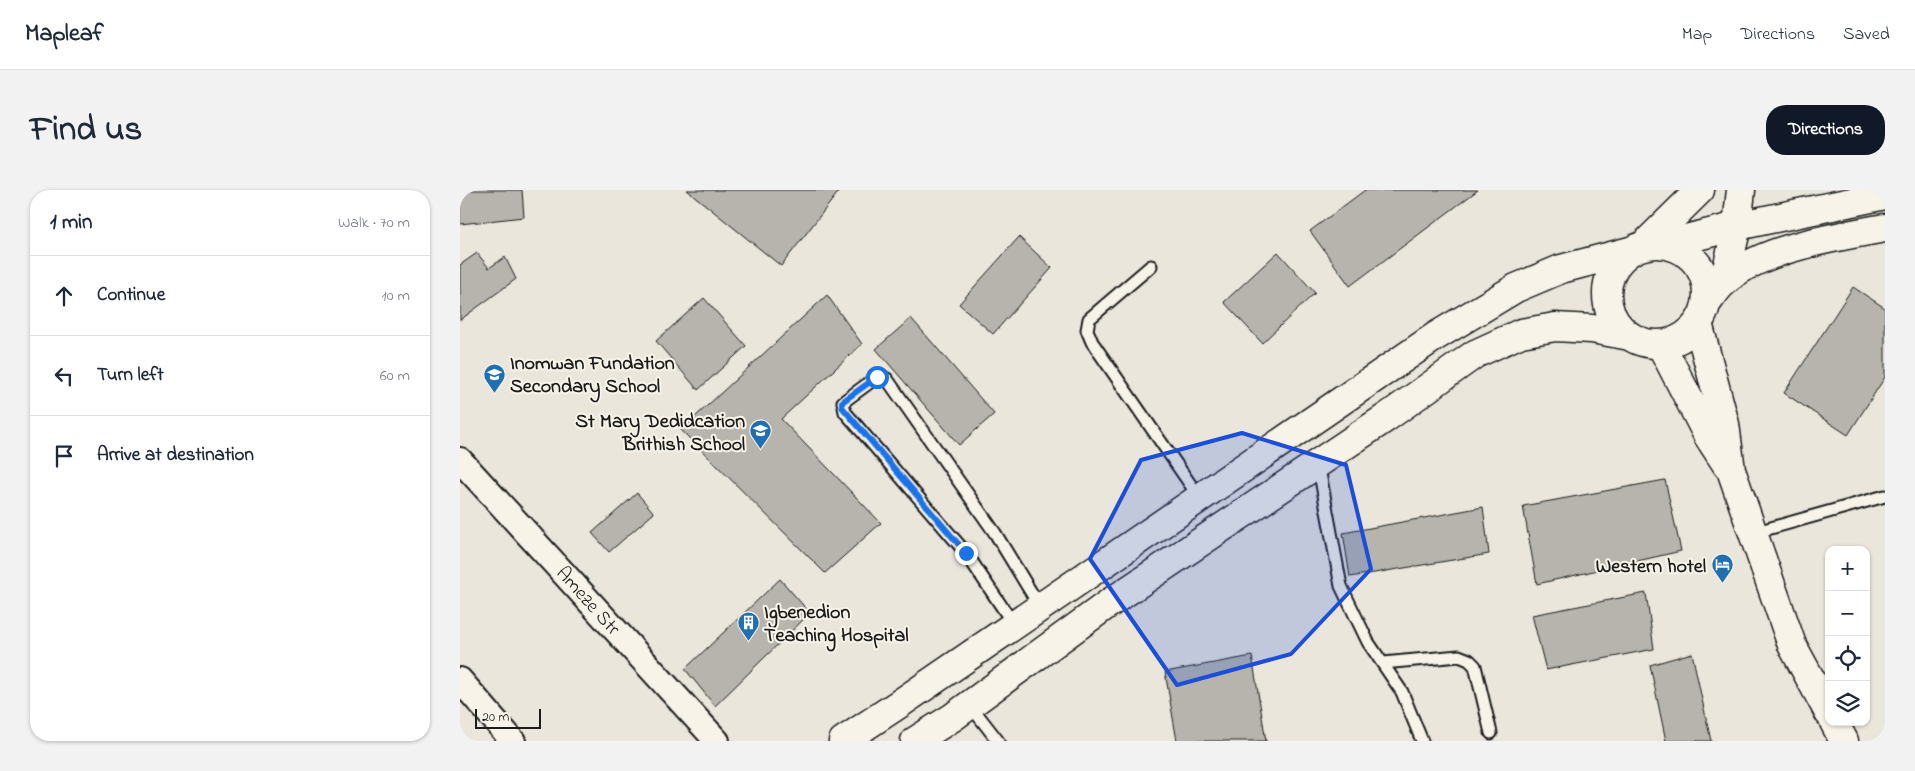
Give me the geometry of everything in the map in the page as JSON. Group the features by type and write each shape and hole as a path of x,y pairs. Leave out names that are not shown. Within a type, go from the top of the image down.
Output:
{"main road":[{"path":"1630,336 1617,325 1610,310 1606,294 1609,277 1617,262 1647,246 1700,190"},
{"path":"915,741 970,705 1108,604 1387,417 1475,354 1521,333 1555,328 1592,328 1630,336 1645,343 1661,344 1676,341 1682,337 1703,313 1724,282 1737,226 1741,190"},
{"path":"1808,190 1838,206"},
{"path":"842,741 1436,336 1516,288 1561,268 1647,246 1885,195"},
{"path":"1724,282 1750,264 1808,242 1885,228"},
{"path":"1647,246 1681,249 1693,259 1703,272 1707,287 1703,313 1725,424 1731,470 1792,645 1825,706"},
{"path":"1661,344 1708,436 1731,470"},
{"path":"1836,726 1844,741"}],"street":[{"name":"Ameze Str","path":"460,460 717,741"},
{"path":"460,680 513,741"}],"lane":[{"path":"1151,266 1089,319 1088,330 1092,342 1199,497"},
{"path":"1014,625 966,553 845,412 842,402 877,377 887,379 995,533 1040,607"},
{"path":"1318,463 1341,586 1368,642 1402,692 1422,741"},
{"path":"1753,533 1885,496"},
{"path":"1383,663 1459,656 1469,660 1476,666 1491,733"},
{"path":"970,705 998,741"}],"highlighted area":[{"path":"1242,433 1346,465 1371,569 1291,654 1177,685 1090,559 1141,460"}],"building":[{"path":"460,190 522,190 524,217 460,224"},
{"path":"687,190 840,190 781,266"},
{"path":"1365,190 1478,190 1350,286 1310,231"},
{"path":"1019,237 1052,268 993,334 959,304"},
{"path":"1278,252 1315,293 1262,343 1224,302"},
{"path":"477,253 489,268 505,257 516,279 460,320 460,265"},
{"path":"1853,287 1885,308 1885,377 1848,435 1784,393"},
{"path":"827,295 862,344 781,419 881,523 825,573 681,430"},
{"path":"704,298 746,346 698,390 656,341"},
{"path":"911,318 994,414 959,445 876,349"},
{"path":"1665,480 1681,551 1537,584 1523,506"},
{"path":"637,493 654,513 609,552 592,533"},
{"path":"1483,507 1489,554 1350,577 1343,533"},
{"name":"Igbenedion Teaching Hospital","path":"780,579 810,613 715,706 685,669"},
{"path":"1646,593 1654,649 1546,670 1532,615"},
{"path":"1692,653 1711,741 1666,741 1650,665"},
{"path":"1252,656 1266,741 1177,741 1165,672"}],"place":[{"name":"Inomwan Fundation Secondary School","path":"494,393"},
{"name":"St Mary Dedidcation Brithish School","path":"761,450"},
{"name":"Western hotel","path":"1722,584"},
{"name":"Igbenedion Teaching Hospital","path":"748,641"}],"route":[{"path":"877,377 842,402 842,407 966,553"}]}
